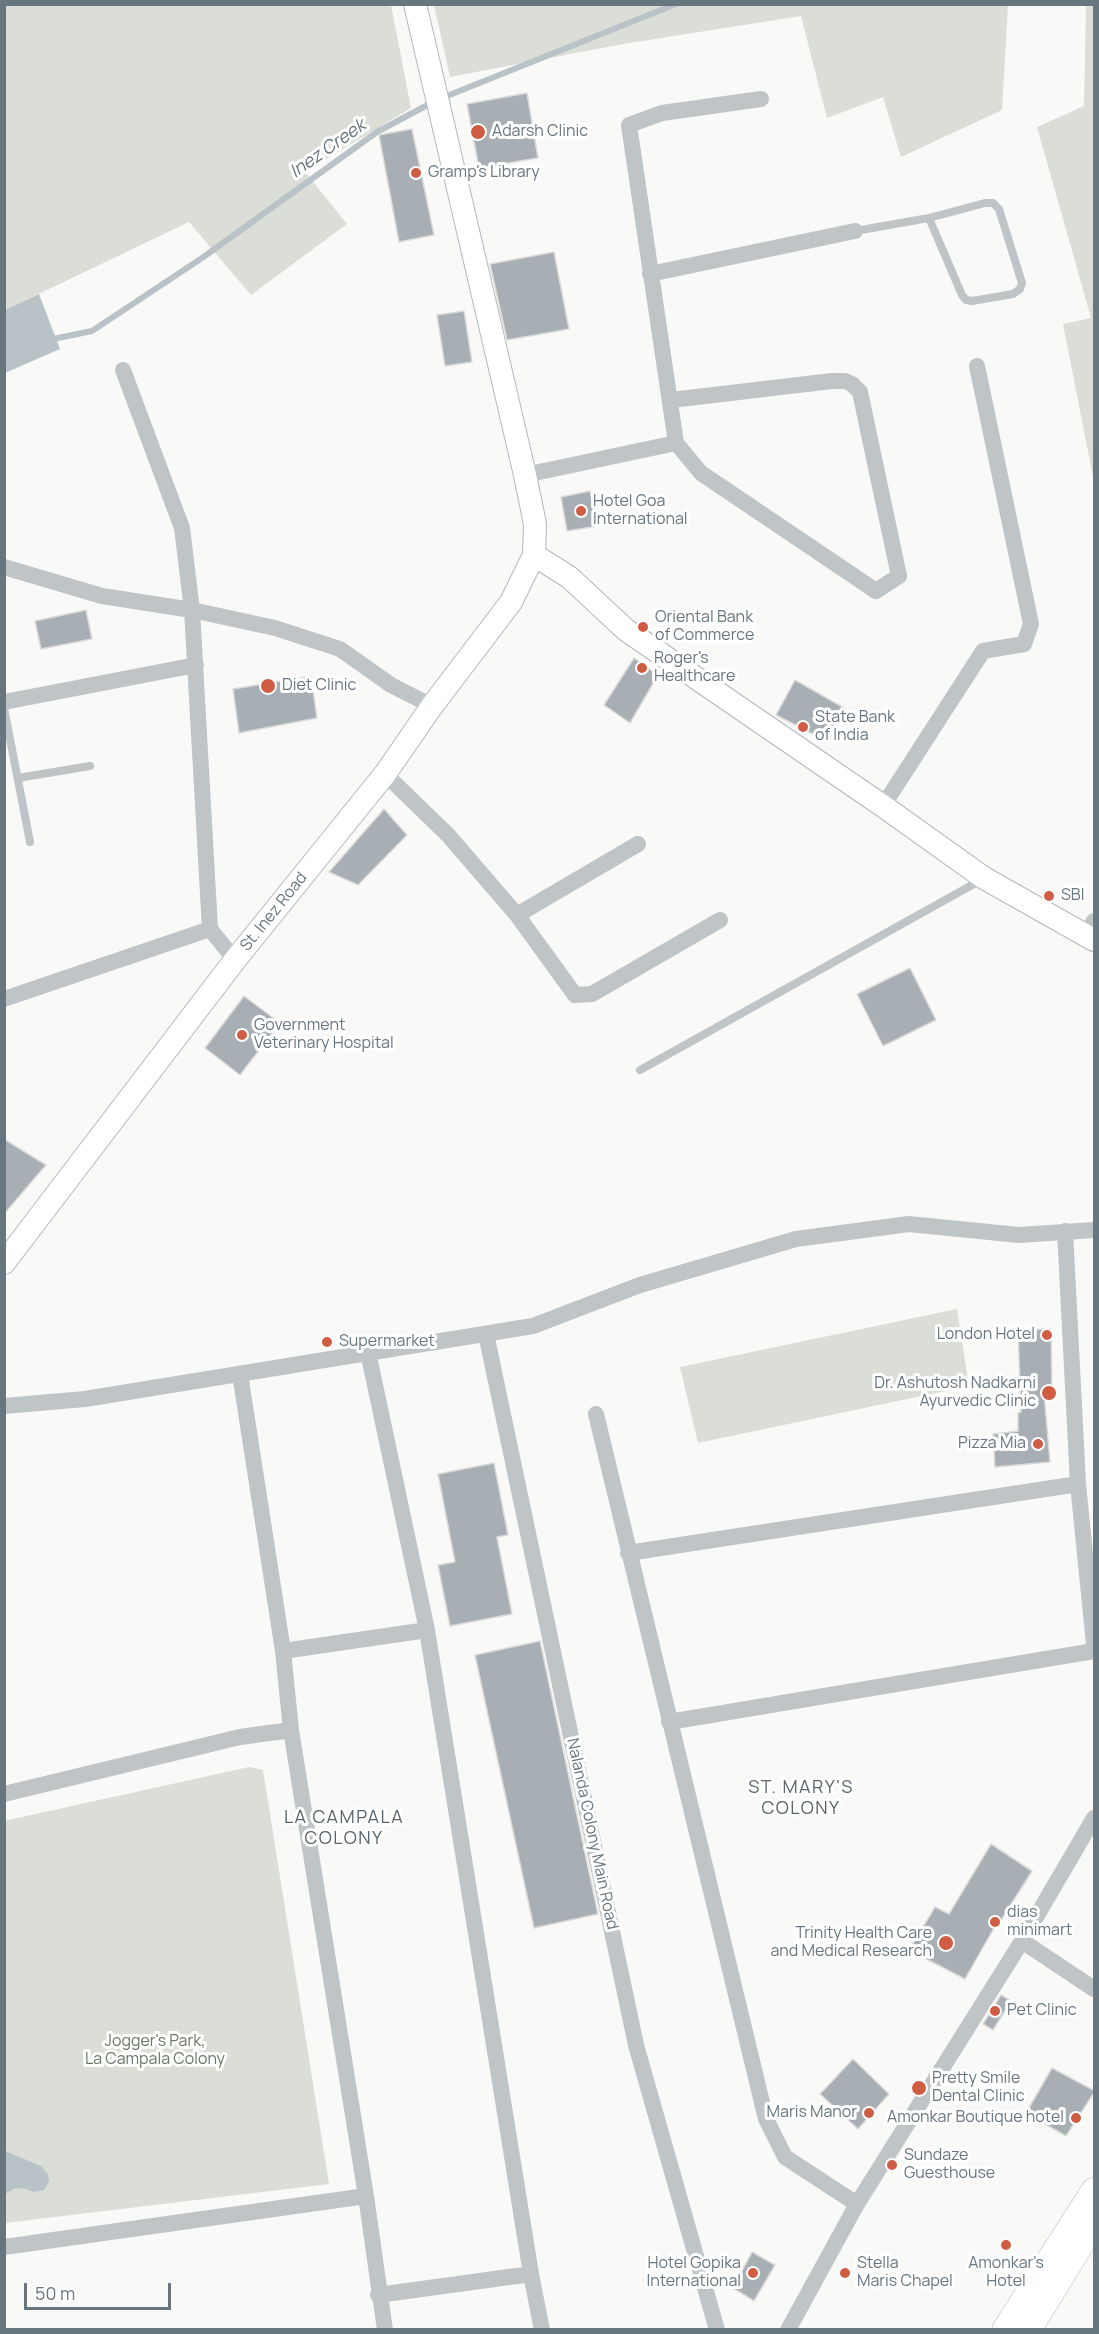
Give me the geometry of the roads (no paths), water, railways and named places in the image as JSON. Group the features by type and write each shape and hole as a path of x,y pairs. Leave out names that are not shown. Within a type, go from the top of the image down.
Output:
{"main road":[{"path":"415,4 525,475 535,524 534,555 569,577 626,630 984,878 1092,932"},
{"name":"St. Inez Road","path":"4,1263 235,960 385,774 432,706 511,602 534,555"},
{"path":"1005,2330 1095,2191"},
{"path":"1029,2330 1095,2223"}],"street":[{"path":"671,400 832,381 845,381 852,384 860,392 899,576 876,591 701,473 676,443 629,125 662,113 761,99"},
{"path":"650,274 855,231"},
{"path":"883,806 983,651 1024,644 1031,624 977,366"},
{"path":"123,370 182,528 196,664 210,929 235,960"},
{"path":"525,475 676,443"},
{"path":"4,567 102,596 192,610 275,628 340,649 391,685 432,706"},
{"path":"4,702 196,664"},
{"path":"385,774 448,835 517,915 575,995 592,994 720,920"},
{"path":"517,915 638,844"},
{"path":"4,999 210,929"},
{"path":"4,1406 85,1399 533,1326 640,1285 796,1239 909,1224 1020,1235 1095,1230"},
{"path":"1065,1231 1078,1484 1095,1644"},
{"name":"Nalanda Colony Main Road","path":"486,1334 636,2045 717,2330"},
{"path":"368,1352 427,1630 542,2330"},
{"path":"240,1374 283,1651 291,1730 366,2196 378,2295 385,2330"},
{"path":"596,1414 766,2119 785,2157 857,2204"},
{"path":"628,1553 1078,1484"},
{"path":"283,1651 427,1630"},
{"path":"669,1722 1095,1651"},
{"path":"4,1794 240,1737 291,1730"},
{"path":"788,2330 857,2204 1022,1941 1095,1818"},
{"path":"1022,1941 1095,1989"},
{"path":"4,2247 366,2196"},
{"path":"378,2295 531,2274"}],"lane":[{"path":"855,231 929,218 985,203 993,203 999,209 1022,283 1020,289 1013,294 966,300 929,218"},
{"path":"4,708 30,842"},
{"path":"18,778 90,765"},
{"path":"640,1070 984,878"}],"waterway":[{"name":"Inez Creek","path":"442,98 676,4"},
{"name":"Inez Creek","path":"50,338 92,331 202,258 377,132 433,102"}],"place":[{"name":"Adarsh Clinic","path":"478,132"},
{"name":"Gramp's Library","path":"416,173"},
{"name":"Hotel Goa International","path":"581,511"},
{"name":"Oriental Bank of Commerce","path":"643,627"},
{"name":"Roger's Healthcare","path":"642,668"},
{"name":"Diet Clinic","path":"268,686"},
{"name":"State Bank of India","path":"803,727"},
{"name":"SBI","path":"1049,896"},
{"name":"Government Veterinary Hospital","path":"242,1035"},
{"name":"London Hotel","path":"1047,1335"},
{"name":"Supermarket","path":"327,1342"},
{"name":"Dr. Ashutosh Nadkarni Ayurvedic Clinic","path":"1049,1393"},
{"name":"Pizza Mia","path":"1038,1444"},
{"name":"dias minimart","path":"995,1922"},
{"name":"Trinity Health Care and Medical Research","path":"946,1943"},
{"name":"Pet Clinic","path":"995,2011"},
{"name":"Pretty Smile Dental Clinic","path":"919,2088"},
{"name":"Maris Manor","path":"869,2113"},
{"name":"Amonkar Boutique hotel","path":"1076,2118"},
{"name":"Sundaze Guesthouse","path":"892,2165"},
{"name":"Amonkar's Hotel","path":"1006,2245"},
{"name":"Hotel Gopika International","path":"753,2273"},
{"name":"Stella Maris Chapel","path":"845,2273"}],"district":[{"name":"ST. MARY'S COLONY","path":"801,1798"},
{"name":"LA CAMPALA COLONY","path":"344,1828"}],"park label":[{"name":"Jogger's Park, La Campala Colony","path":"155,2051"}]}
